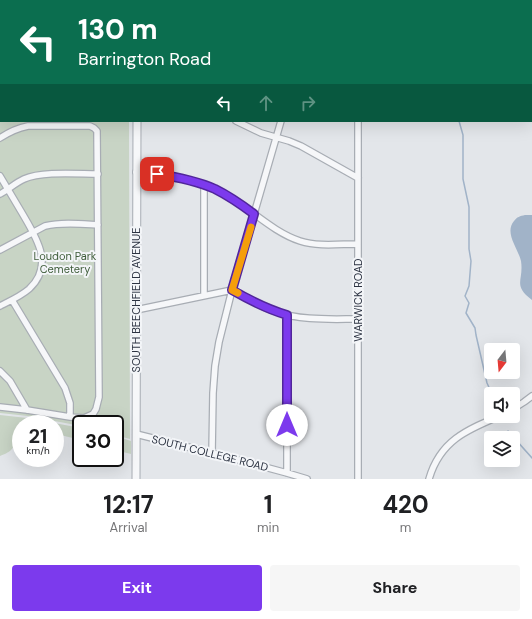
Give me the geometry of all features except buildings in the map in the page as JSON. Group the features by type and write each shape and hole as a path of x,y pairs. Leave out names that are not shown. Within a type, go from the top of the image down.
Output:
{"street":[{"name":"SOUTH BEECHFIELD AVENUE","path":"136,479 137,122"},
{"path":"238,122 261,133 301,146 358,178"},
{"path":"212,453 213,393 219,342 232,290 281,122"},
{"name":"WARWICK ROAD","path":"358,122 358,479"},
{"path":"0,138 13,130 28,126 90,126 97,131 99,397 93,414 84,418 0,407"},
{"path":"136,172 170,176 204,185 227,196 291,238 313,244 358,244"},
{"path":"0,194 23,179 32,176 53,174 98,174"},
{"path":"0,176 34,232 41,250 42,259 42,267 35,283 21,295 0,306"},
{"path":"204,185 204,295"},
{"path":"0,250 45,226 74,224 98,225"},
{"path":"136,310 232,290 253,302 287,315 302,318 358,319"},
{"path":"12,300 64,388 70,403 70,417"},
{"path":"287,315 287,473"},
{"path":"0,371 10,381 27,410"},
{"path":"520,405 532,396"},
{"path":"429,479 434,465 449,443 464,432 484,423"},
{"name":"SOUTH COLLEGE ROAD","path":"136,434 307,479"}],"green space":[{"name":"Loudon Park Cemetery","path":"0,122 129,122 130,439 124,437 124,415 72,415 72,424 64,423 64,415 19,415 0,413"},
{"path":"0,415 12,416 12,448 8,453 0,456"},
{"path":"64,425 72,426 72,438 64,436"},
{"path":"124,439 131,441 131,454 124,452"}],"water":[{"path":"525,215 532,215 532,300 522,290 520,282 522,268 521,261 510,230 515,220"}],"waterway":[{"path":"459,122 463,135 463,179 469,207 469,249 471,261 469,286 465,296 469,303 466,313 475,328 489,387"},
{"path":"520,444 532,458"}],"slow traffic":[{"path":"238,293 232,290 251,227"}],"route":[{"path":"157,174 184,179 216,189 254,214 232,290 253,302 287,315 287,425"}]}
